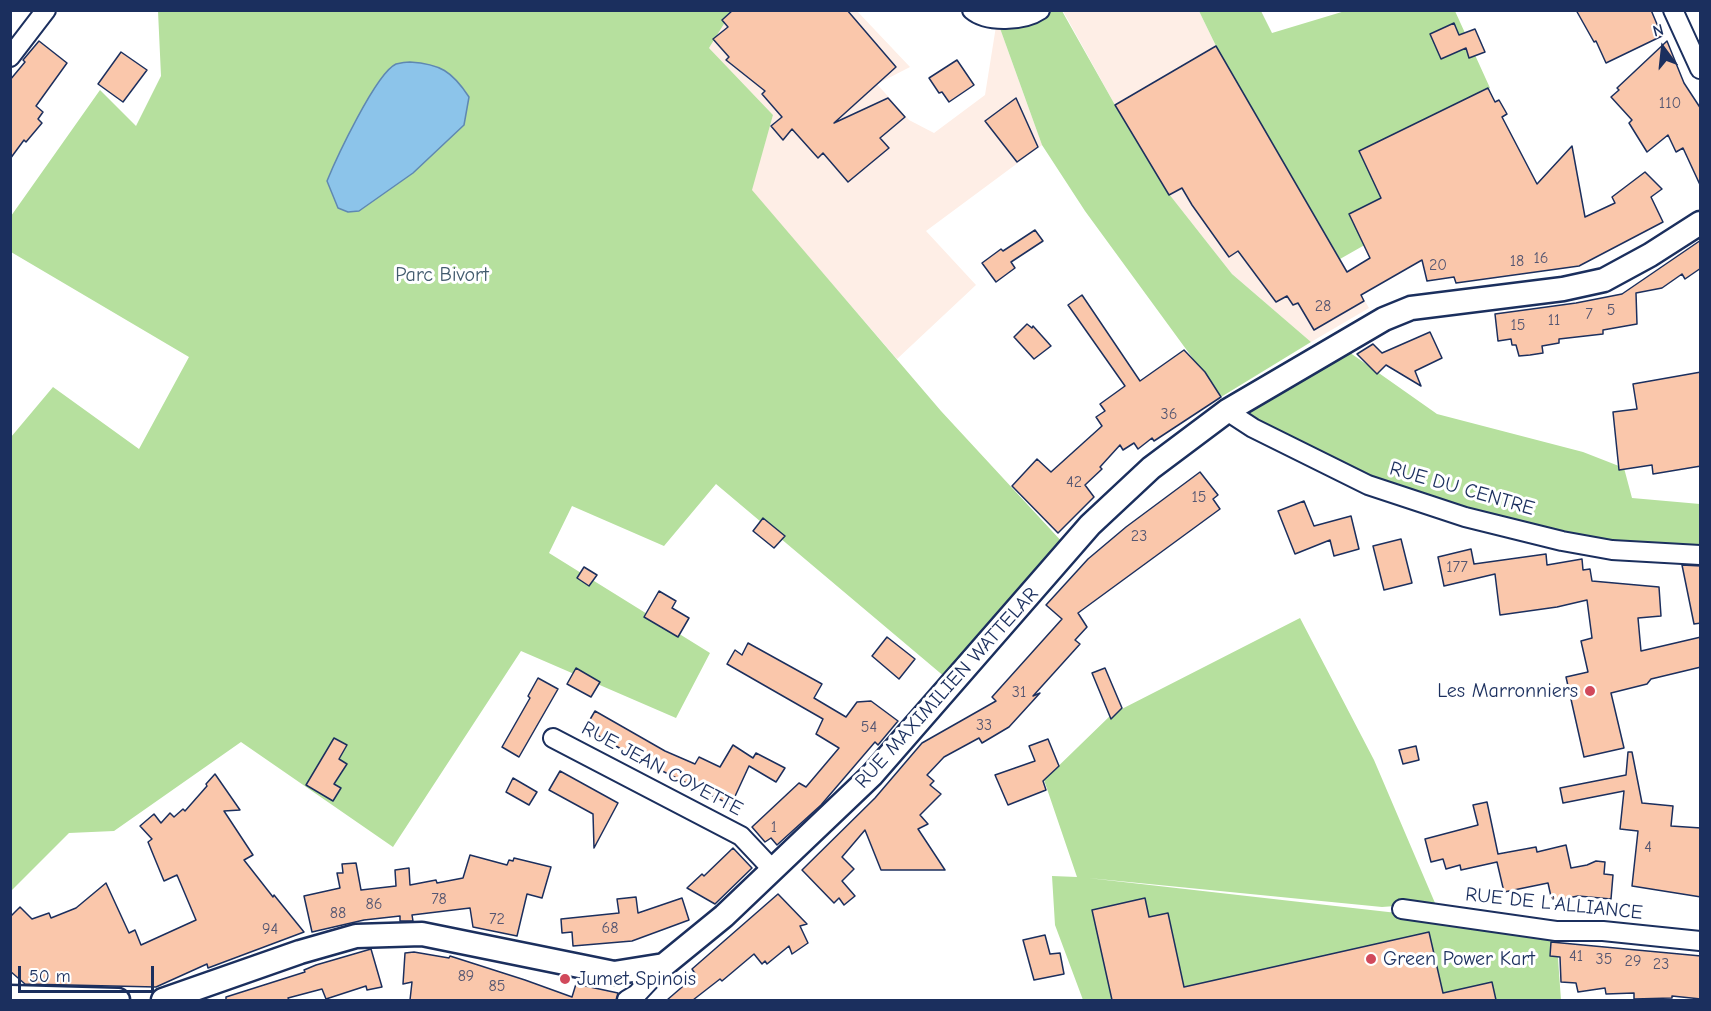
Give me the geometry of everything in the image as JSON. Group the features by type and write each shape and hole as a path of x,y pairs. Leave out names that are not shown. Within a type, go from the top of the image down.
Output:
{"street":[{"path":"10,57 46,10"},
{"path":"972,10 975,14 997,20 1035,14 1040,10"},
{"path":"1673,10 1701,69"},
{"name":"RUE MAXIMILIEN WATTELAR","path":"664,965 724,916 872,775 1090,525 1151,468 1227,411 1384,319 1411,308 1563,289 1604,280 1701,223"},
{"name":"RUE DU CENTRE","path":"1227,411 1253,428 1368,485 1465,517 1562,541 1612,550 1701,555"},
{"name":"RUE JEAN COYETTE","path":"553,738 741,836 773,870"},
{"name":"RUE DE L'ALLIANCE","path":"1402,909 1556,931 1603,932 1701,941"},
{"path":"163,1000 300,951 356,936 422,934 614,973 664,965"},
{"path":"627,1000 637,994 664,965"},
{"path":"13,995 118,1000"}],"shaded area":[{"path":"732,11 857,11 910,67 877,84 909,120 934,133 985,95 997,20 1042,145 926,231 976,285 897,359 751,190 773,115 709,48"},
{"path":"1063,11 1199,11 1216,46 1369,308 1311,342 1232,274 1169,194 1115,105"}],"green space":[{"name":"Parc Bivort","path":"158,11 732,11 709,48 773,115 752,190 941,411 1064,544 952,683 716,484 664,546 572,506 549,553 710,653 676,718 521,651 393,847 241,742 114,831 69,833 11,891 11,437 53,387 139,449 189,357 11,252 11,216 100,90 136,126 161,76"},
{"path":"1052,11 1062,11 1169,194 1232,274 1311,342 1221,397 1085,211 1042,145 997,20 1034,19"},
{"path":"1199,11 1261,11 1272,33 1345,11 1455,11 1490,88 1359,151 1398,226 1340,259 1216,46"},
{"path":"1339,345 1437,414 1583,452 1624,468 1632,498 1700,504 1700,553 1571,542 1438,508 1227,411"},
{"path":"1300,618 1374,760 1435,903 1382,907 1088,878 1556,931 1561,1000 1083,1000 1055,925 1052,876 1077,877 1044,780 1112,714"}],"water":[{"path":"410,62 437,67 457,81 469,97 464,125 413,173 359,211 348,212 338,208 327,181 348,137 378,83 396,64"}],"building":[{"path":"733,10 847,10 896,67 834,123 888,98 905,117 880,138 889,148 848,182 823,153 818,158 792,129 783,140 771,126 782,117 762,94 765,91 726,60 729,57 713,39 728,27 722,20"},
{"path":"1576,10 1651,10 1662,36 1606,63 1596,41 1594,42"},
{"path":"1454,23 1459,35 1475,29 1485,52 1469,58 1466,48 1441,59 1430,34"},
{"path":"39,41 67,63 36,106 43,112 38,119 42,123 26,142 24,140 10,159 10,80"},
{"path":"1667,41 1684,83 1701,109 1701,187 1683,148 1676,152 1668,135 1647,152 1629,123 1632,120 1611,97 1619,90 1617,88"},
{"path":"1216,46 1347,272 1370,258 1349,214 1381,198 1359,151 1488,88 1495,102 1499,100 1507,114 1502,117 1537,184 1572,146 1585,217 1615,203 1612,197 1645,172 1662,189 1651,197 1663,222 1579,266 1456,283 1454,277 1427,281 1422,260 1361,295 1364,301 1314,330 1298,303 1293,305 1287,296 1276,302 1238,251 1229,257 1182,188 1169,195 1115,105"},
{"path":"121,52 147,70 123,102 98,84"},
{"path":"957,60 974,85 949,102 942,92 939,93 929,78"},
{"path":"1016,98 1038,147 1017,162 985,121"},
{"path":"1035,230 1043,241 1011,262 1015,268 996,282 982,263 1001,249 1003,251"},
{"path":"1701,240 1701,268 1685,279 1682,274 1662,288 1636,293 1637,324 1603,330 1603,334 1559,339 1559,343 1542,346 1543,353 1530,355 1519,356 1516,345 1512,345 1511,339 1498,341 1495,314 1622,294"},
{"path":"1082,295 1140,381 1184,350 1205,372 1221,397 1154,441 1152,438 1138,449 1134,443 1123,450 1120,445 1100,467 1102,469 1085,485 1094,497 1058,533 1012,486 1037,459 1051,472 1102,426 1096,417 1105,411 1100,404 1125,386 1068,305"},
{"path":"1027,324 1032,328 1033,326 1051,346 1034,359 1014,337"},
{"path":"1430,332 1442,358 1415,371 1421,386 1386,365 1377,374 1357,354 1373,344 1382,353"},
{"path":"1701,372 1701,466 1653,474 1652,465 1619,470 1613,412 1637,409 1633,384"},
{"path":"1200,472 1218,495 1213,499 1220,509 1078,613 1087,627 1075,640 1080,644 1033,696 1040,693 1009,727 982,743 979,738 944,757 927,775 934,781 930,785 941,794 920,815 928,824 918,829 945,870 881,870 865,830 842,857 854,869 842,881 855,896 844,905 839,898 834,903 802,870 875,798 922,743 996,701 992,697 1062,619 1046,605 1088,559 1126,527"},
{"path":"1304,501 1314,526 1351,516 1359,549 1334,556 1330,540 1295,554 1278,511"},
{"path":"763,518 785,536 774,548 753,531"},
{"path":"1401,539 1412,583 1384,590 1373,546"},
{"path":"1471,549 1474,564 1546,554 1547,565 1582,559 1583,570 1590,569 1592,581 1659,587 1661,616 1638,618 1641,651 1701,637 1701,667 1651,679 1647,684 1611,693 1624,748 1584,757 1566,677 1588,672 1581,641 1592,638 1587,600 1557,607 1500,615 1495,574 1444,586 1438,557"},
{"path":"1682,565 1701,566 1701,623 1694,624"},
{"path":"584,567 597,575 589,586 577,578"},
{"path":"659,591 676,601 672,608 689,618 678,637 644,617"},
{"path":"887,637 915,659 899,679 872,656"},
{"path":"748,643 822,684 814,698 846,717 857,702 871,701 898,721 878,745 875,742 821,805 777,845 771,838 765,842 752,827 799,783 806,787 839,748 816,734 823,719 727,664 735,650 742,655"},
{"path":"576,668 600,682 591,697 567,684"},
{"path":"1105,668 1122,708 1111,719 1092,673"},
{"path":"538,678 558,689 519,757 502,747 530,698 528,696"},
{"path":"595,711 665,751 695,764 699,757 720,767 733,745 753,758 756,753 785,768 776,782 749,766 731,805 640,760 585,728"},
{"path":"334,738 347,745 339,759 347,764 334,784 341,788 333,801 306,785"},
{"path":"1048,739 1059,766 1043,781 1046,790 1008,805 995,775 1035,761 1029,746"},
{"path":"1416,746 1419,760 1403,764 1399,750"},
{"path":"1628,752 1632,752 1642,803 1673,806 1671,826 1701,828 1701,897 1632,886 1638,831 1620,829 1624,791 1563,803 1560,788 1626,775"},
{"path":"560,771 618,803 594,848 593,814 549,790"},
{"path":"215,774 240,810 224,811 253,855 244,860 304,932 208,968 207,964 156,987 25,984 10,971 10,917 20,907 32,919 49,913 51,918 76,908 106,883 129,933 135,930 141,945 196,920 177,875 164,881 148,842 152,839 140,826 154,814 161,823 170,813 174,817 183,809 185,811"},
{"path":"513,778 537,792 529,805 506,792"},
{"path":"1487,802 1498,854 1536,847 1537,852 1566,845 1571,868 1596,861 1605,862 1604,874 1613,875 1611,899 1578,896 1552,901 1548,883 1504,892 1497,862 1461,870 1460,865 1446,869 1443,859 1431,862 1425,839 1478,825 1473,805"},
{"path":"733,848 752,868 715,904 687,888 702,874 704,876"},
{"path":"470,855 507,865 509,860 513,861 514,858 551,867 542,898 527,894 517,936 473,927 470,908 412,915 413,921 400,921 400,916 364,920 312,932 304,896 340,888 337,873 343,873 342,864 356,863 361,890 396,886 395,870 409,868 410,885 463,878"},
{"path":"778,894 807,924 800,926 808,943 792,954 789,946 767,964 765,961 762,964 754,954 722,981 720,979 693,1000 667,1000 696,975 692,969"},
{"path":"636,897 638,913 682,898 689,920 632,941 573,946 572,932 562,933 561,919 619,913 617,899"},
{"name":"Green Power Kart","path":"1145,898 1149,917 1168,913 1184,987 1429,932 1443,993 1492,982 1496,1000 1112,1000 1092,910"},
{"path":"1045,935 1050,954 1060,953 1064,974 1034,980 1023,940"},
{"path":"1551,942 1701,956 1701,999 1672,996 1672,998 1634,999 1634,993 1606,994 1605,988 1578,992 1576,983 1561,982 1560,957 1550,956"},
{"path":"371,949 382,987 367,990 366,986 326,999 322,989 288,998 289,1000 226,1000 226,997 305,972 304,970 316,965"},
{"path":"414,952 449,958 450,956 572,997 576,984 618,993 616,1000 410,1000 412,982 403,984 405,953"}],"place":[{"name":"Les Marronniers","path":"1590,691"},
{"name":"Green Power Kart","path":"1371,959"},
{"name":"Jumet Spinois","path":"565,979"}]}
